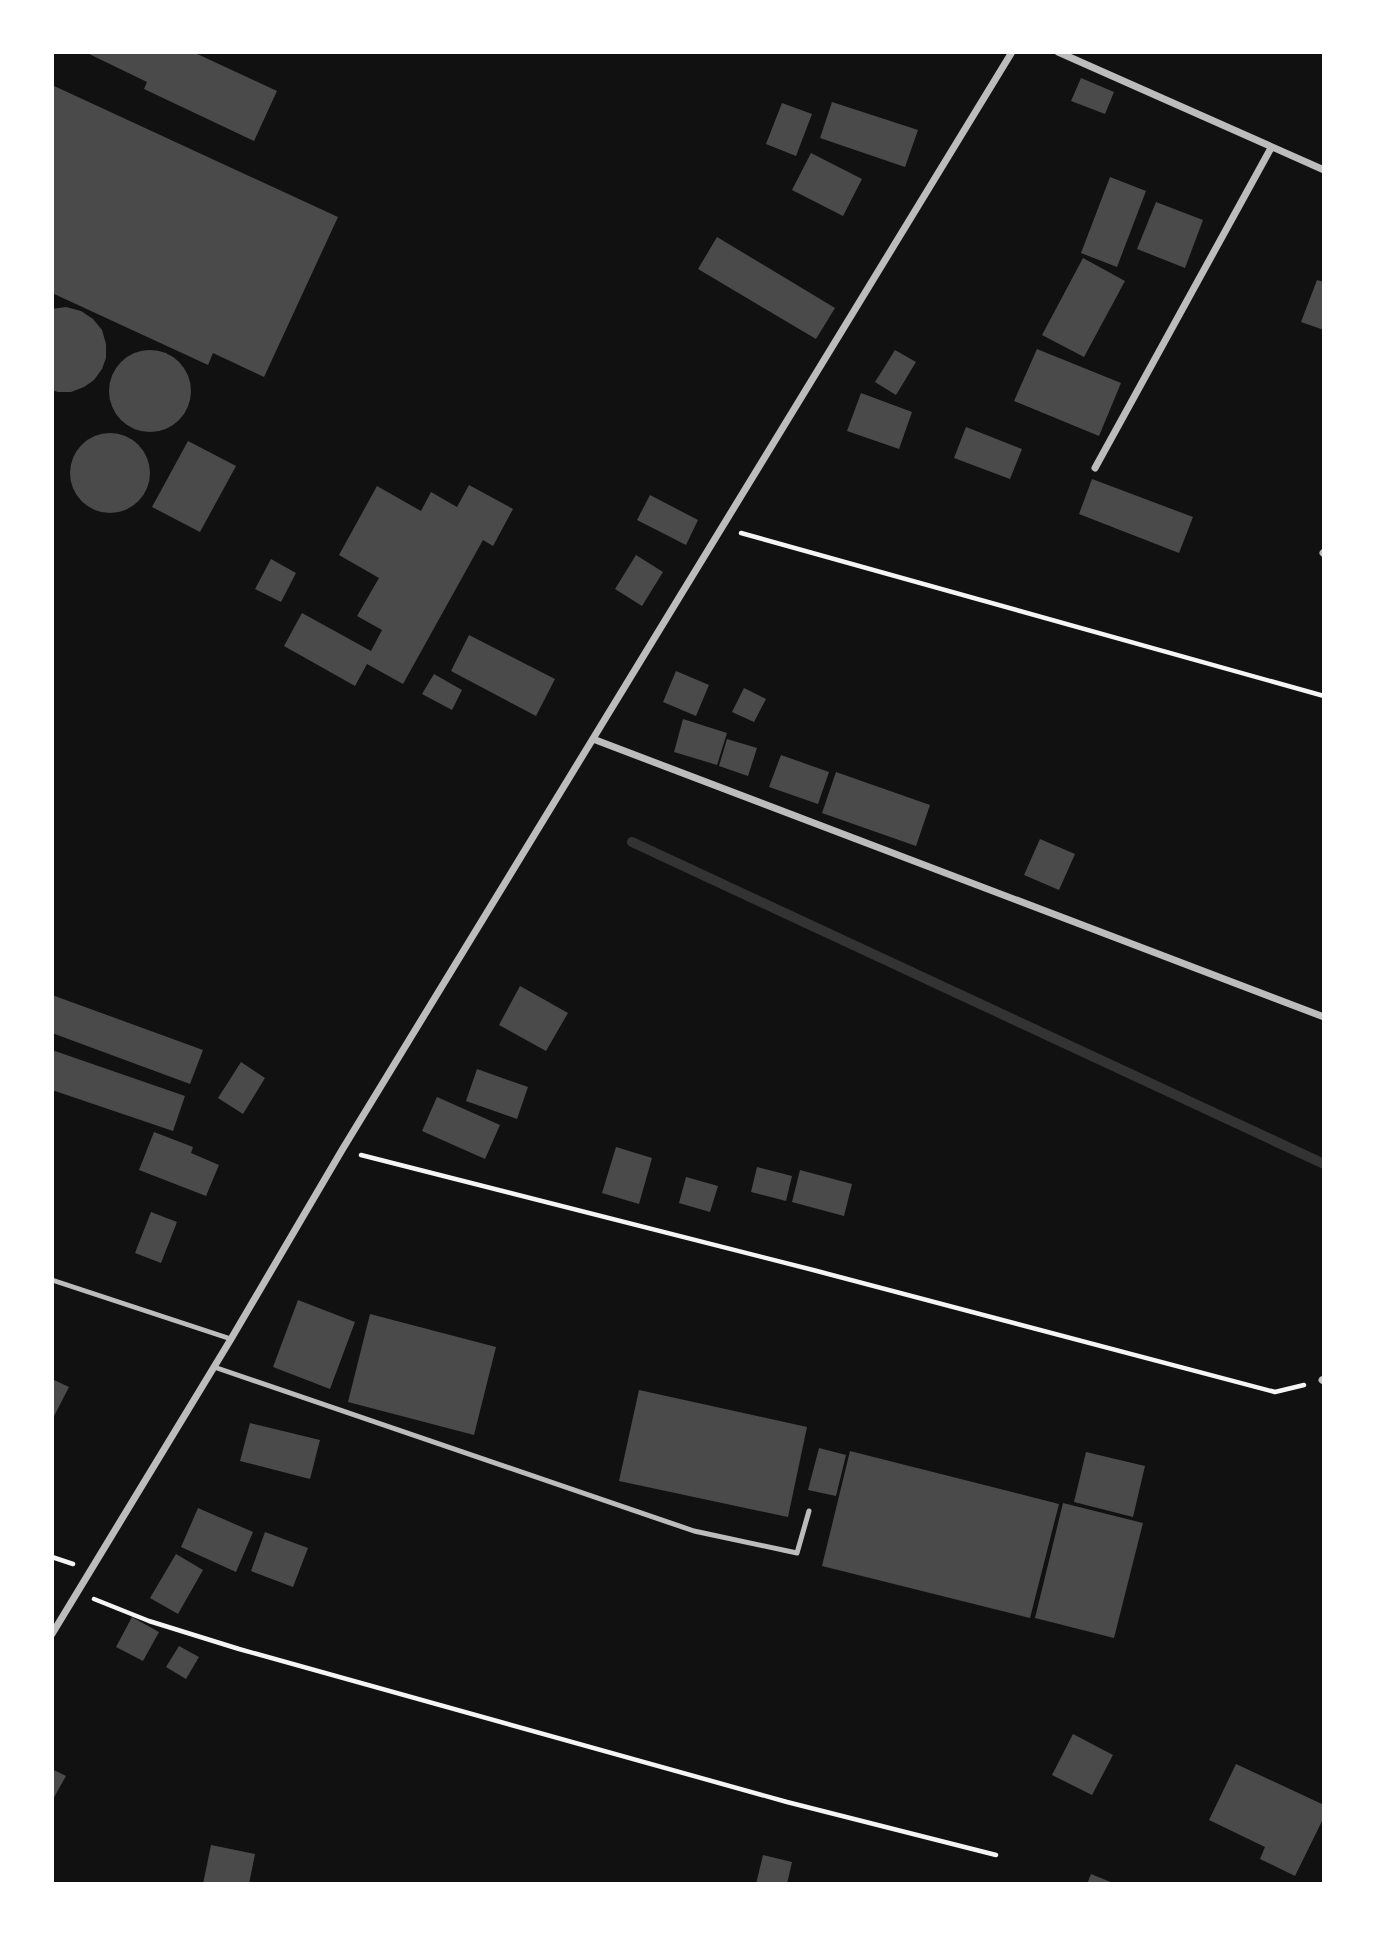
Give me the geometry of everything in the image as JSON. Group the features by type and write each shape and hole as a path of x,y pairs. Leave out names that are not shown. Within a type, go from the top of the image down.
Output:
{"street":[{"path":"52,1634 232,1339 342,1150 1012,52"},
{"path":"1058,52 1324,170"},
{"path":"1095,468 1271,148"},
{"path":"593,738 1324,1017"}],"lane":[{"path":"52,1280 232,1339"},
{"path":"214,1367 694,1531 797,1553 809,1511"}],"path":[{"path":"722,527 1324,696"},
{"path":"342,1150 791,1264 1275,1392 1323,1381"},
{"path":"77,1592 149,1621 239,1649 787,1802 996,1855"}],"building":[{"path":"85,52 193,52 277,91 254,141 144,89 147,82"},
{"path":"1081,78 1114,92 1105,114 1071,101"},
{"path":"52,85 338,217 264,377 213,353 208,365 52,293"},
{"path":"832,102 918,130 905,167 820,138"},
{"path":"782,103 812,114 796,156 766,144"},
{"path":"811,153 862,179 843,216 792,190"},
{"path":"1110,177 1146,191 1117,267 1081,253"},
{"path":"1156,202 1203,220 1185,268 1137,249"},
{"path":"717,237 835,308 816,339 698,269"},
{"path":"1083,258 1125,281 1084,357 1042,335"},
{"path":"1317,280 1324,282 1324,330 1301,322"},
{"path":"66,307 81,311 93,319 102,330 106,358 94,380 71,392 58,392 52,390 52,309"},
{"path":"1037,349 1121,383 1099,436 1014,401"},
{"path":"150,350 166,353 179,362 188,375 191,391 188,407 179,420 166,429 150,432 134,429 121,420 112,407 109,391 112,375 121,362 134,353"},
{"path":"895,350 916,362 896,395 875,382"},
{"path":"861,393 912,412 899,449 847,431"},
{"path":"966,427 1022,449 1010,479 954,458"},
{"path":"110,433 125,436 138,445 147,458 150,473 147,488 138,501 125,510 110,513 95,510 82,501 73,488 70,473 73,458 82,445 95,436"},
{"path":"188,441 236,466 200,532 152,507"},
{"path":"1092,479 1193,517 1179,553 1079,514"},
{"path":"469,485 513,509 493,546 483,540 403,684 367,664 355,686 284,646 302,613 371,651 382,630 357,616 379,578 339,555 377,486 421,511 431,492 457,507"},
{"path":"650,495 698,520 686,545 637,520"},
{"path":"636,555 663,572 642,606 615,589"},
{"path":"271,559 296,573 281,602 255,589"},
{"path":"469,635 555,679 536,716 451,671"},
{"path":"676,671 709,685 696,716 663,702"},
{"path":"434,674 462,690 452,710 422,694"},
{"path":"744,688 766,699 754,722 732,712"},
{"path":"683,719 727,733 717,765 674,752"},
{"path":"727,739 757,748 748,776 719,766"},
{"path":"781,755 829,772 818,804 769,787"},
{"path":"836,772 930,805 916,846 822,813"},
{"path":"1040,839 1075,854 1059,890 1024,875"},
{"path":"520,986 568,1013 546,1051 499,1025"},
{"path":"52,995 203,1050 190,1084 52,1033"},
{"path":"52,1050 185,1096 173,1131 52,1090"},
{"path":"241,1062 265,1078 243,1114 218,1098"},
{"path":"477,1069 528,1087 517,1119 466,1101"},
{"path":"437,1097 500,1125 485,1159 422,1131"},
{"path":"154,1132 193,1147 191,1153 219,1165 206,1196 139,1170"},
{"path":"616,1147 652,1158 639,1204 602,1193"},
{"path":"757,1167 792,1176 786,1201 751,1192"},
{"path":"800,1170 852,1184 844,1216 792,1202"},
{"path":"686,1177 718,1186 710,1212 679,1203"},
{"path":"151,1212 177,1222 161,1263 135,1253"},
{"path":"298,1300 355,1322 330,1389 273,1367"},
{"path":"370,1314 496,1347 474,1435 348,1402"},
{"path":"52,1379 69,1387 52,1420"},
{"path":"639,1390 807,1427 788,1517 619,1481"},
{"path":"250,1423 320,1440 310,1479 240,1461"},
{"path":"819,1448 846,1455 836,1496 808,1490"},
{"path":"850,1451 1059,1504 1030,1618 822,1566"},
{"path":"1086,1452 1145,1466 1133,1517 1074,1502"},
{"path":"1063,1503 1143,1523 1114,1638 1035,1618"},
{"path":"198,1508 253,1532 236,1572 181,1547"},
{"path":"265,1532 308,1548 293,1587 251,1571"},
{"path":"176,1554 203,1570 178,1614 150,1598"},
{"path":"132,1617 159,1632 143,1661 116,1647"},
{"path":"179,1646 199,1657 186,1679 166,1667"},
{"path":"1073,1734 1113,1755 1092,1795 1052,1775"},
{"path":"1236,1764 1324,1805 1324,1817 1295,1876 1260,1859 1265,1847 1209,1820"},
{"path":"52,1769 66,1776 52,1801"},
{"path":"211,1845 255,1854 249,1884 203,1884"},
{"path":"763,1855 792,1862 787,1884 756,1884"},
{"path":"1091,1874 1113,1883 1113,1884 1087,1884"}],"waterway":[{"path":"632,842 1324,1164"}]}
